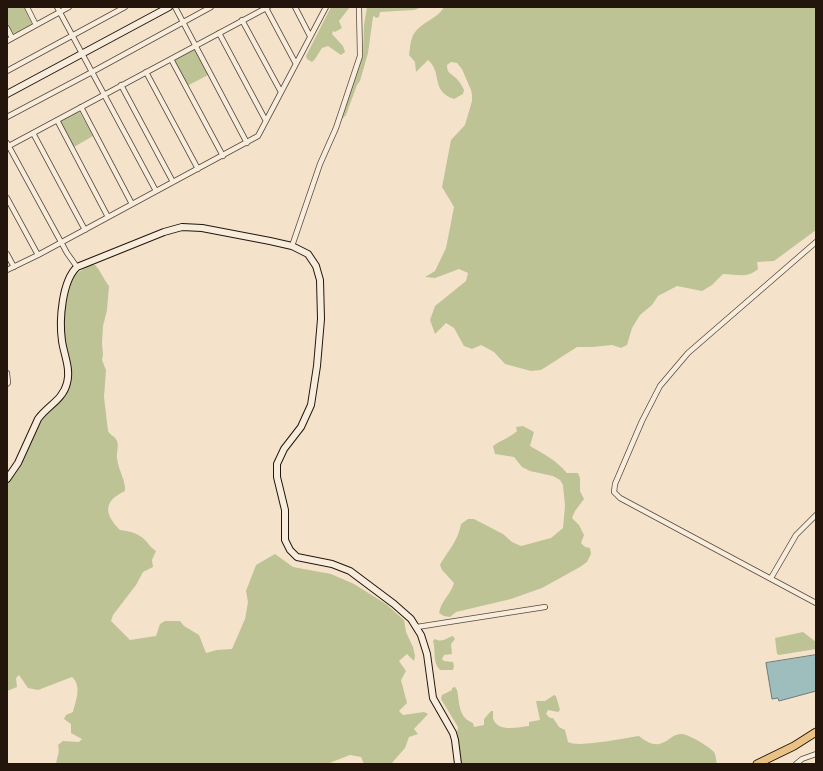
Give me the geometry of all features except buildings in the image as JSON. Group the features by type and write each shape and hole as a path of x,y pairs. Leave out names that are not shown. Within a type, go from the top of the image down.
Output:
{"main road":[{"path":"757,764 794,746 816,732"}],"street":[{"path":"26,7 36,25"},
{"path":"57,7 156,192"},
{"path":"7,40 69,7"},
{"path":"7,71 125,7"},
{"path":"7,94 169,7"},
{"path":"175,7 247,142"},
{"path":"7,117 211,7"},
{"path":"295,7 310,36"},
{"path":"7,270 61,243 258,136 326,7"},
{"path":"292,246 320,164 336,128 360,56 359,7"},
{"path":"77,267 66,253 8,145 267,8 296,64"},
{"path":"242,20 281,92"},
{"path":"7,28 12,38"},
{"path":"219,33 266,121"},
{"path":"171,59 223,156"},
{"path":"146,72 198,169"},
{"path":"121,86 173,182"},
{"path":"80,108 132,204"},
{"path":"57,120 108,217"},
{"path":"33,133 85,230"},
{"path":"7,198 38,255"},
{"path":"7,479 18,463 38,419 55,403 66,386 68,369 60,324 66,287 77,267 164,232 182,227 202,228 292,246 308,254 316,266 320,280 321,319 317,366 311,404 301,427 284,449 277,464 277,477 285,510 285,540 290,550 297,557 332,564 350,572 404,612 417,627 427,654 433,698 453,734 458,764"},
{"path":"816,242 688,353 660,386 642,421 615,484 614,492 620,498 816,603"},
{"path":"7,254 14,267"},
{"path":"7,373 7,384"},
{"path":"771,578 796,535 816,515"},
{"path":"417,627 545,607"},
{"path":"796,764 802,759 816,754"}],"green space":[{"path":"7,7 24,7 32,24 13,34 7,23"},
{"path":"331,7 350,7 339,21 342,28 335,32 333,31 332,34 343,46 345,52 341,55 328,46 322,48 312,62 307,59 306,56"},
{"path":"367,7 422,7 414,10 380,12 379,17 373,17 368,53 360,81 357,85 346,115 342,119 341,117 363,56 364,25"},
{"path":"444,7 816,7 816,230 774,261 757,262 758,269 750,274 723,274 712,285 702,291 677,286 658,296 652,305 640,315 632,328 627,345 621,348 612,345 577,347 541,370 531,371 505,364 494,352 481,345 472,349 464,346 454,328 446,323 435,334 430,320 435,306 466,281 468,273 459,269 435,278 425,277 435,271 446,248 454,207 442,187 451,140 465,125 472,101 472,95 462,69 457,63 451,62 447,65 449,72 461,84 464,90 463,94 454,99 447,96 439,87 435,70 428,60 416,72 415,62 409,55 412,38 415,33 422,25 437,15"},
{"path":"193,50 196,51 208,75 187,86 174,60"},
{"path":"79,111 93,136 74,147 60,121"},
{"path":"90,265 95,265 109,286 102,343 102,360 106,370 104,397 108,431 117,441 118,462 125,487 125,491 113,499 108,508 109,513 111,519 120,530 136,534 145,540 156,551 152,560 153,567 143,572 136,585 113,615 111,621 130,640 156,636 160,624 165,621 180,621 184,626 199,635 206,653 217,650 232,649 245,619 248,602 246,591 256,565 275,554 293,567 331,574 354,584 386,604 404,620 406,632 413,647 415,656 414,661 407,654 399,661 406,671 401,680 407,703 399,711 403,715 424,712 428,714 414,729 418,734 409,737 405,748 391,764 364,764 361,757 350,755 327,764 56,764 59,753 58,745 63,741 79,742 82,739 71,733 71,724 64,719 66,715 73,712 78,689 75,681 72,677 38,690 28,688 19,675 16,678 17,687 7,691 7,482 19,469 23,462 41,422 62,398 69,387 72,374 64,335 66,304 70,287 75,276"},
{"path":"523,426 534,432 530,446 554,461 567,473 578,473 580,478 580,491 584,499 575,511 572,518 579,525 584,535 581,543 585,547 590,548 591,554 587,562 580,567 542,588 511,599 456,612 450,617 444,616 439,613 440,609 454,583 442,570 440,565 455,541 461,524 468,519 474,519 503,534 512,542 521,546 551,538 563,528 565,506 563,485 560,480 553,476 530,471 522,467 514,457 495,454 493,446 517,431 516,427"},
{"path":"803,632 816,642 816,649 779,655 777,654 775,638"},
{"path":"453,636 455,639 451,644 452,654 444,655 442,659 444,661 453,662 453,670 440,670 435,660 433,641 435,639 442,640"},
{"path":"455,687 457,690 460,710 468,720 473,723 474,727 484,725 484,719 491,711 493,711 495,723 499,726 514,728 529,726 529,722 540,720 536,701 545,701 554,695 556,696 560,710 558,712 548,710 546,714 550,718 553,718 559,727 565,730 568,742 573,744 581,744 639,736 653,744 659,744 675,736 684,734 712,750 715,753 717,764 460,764 457,733 458,727 441,699 442,695"}],"water":[{"path":"816,655 816,691 779,701 778,698 772,699 766,663"}]}
